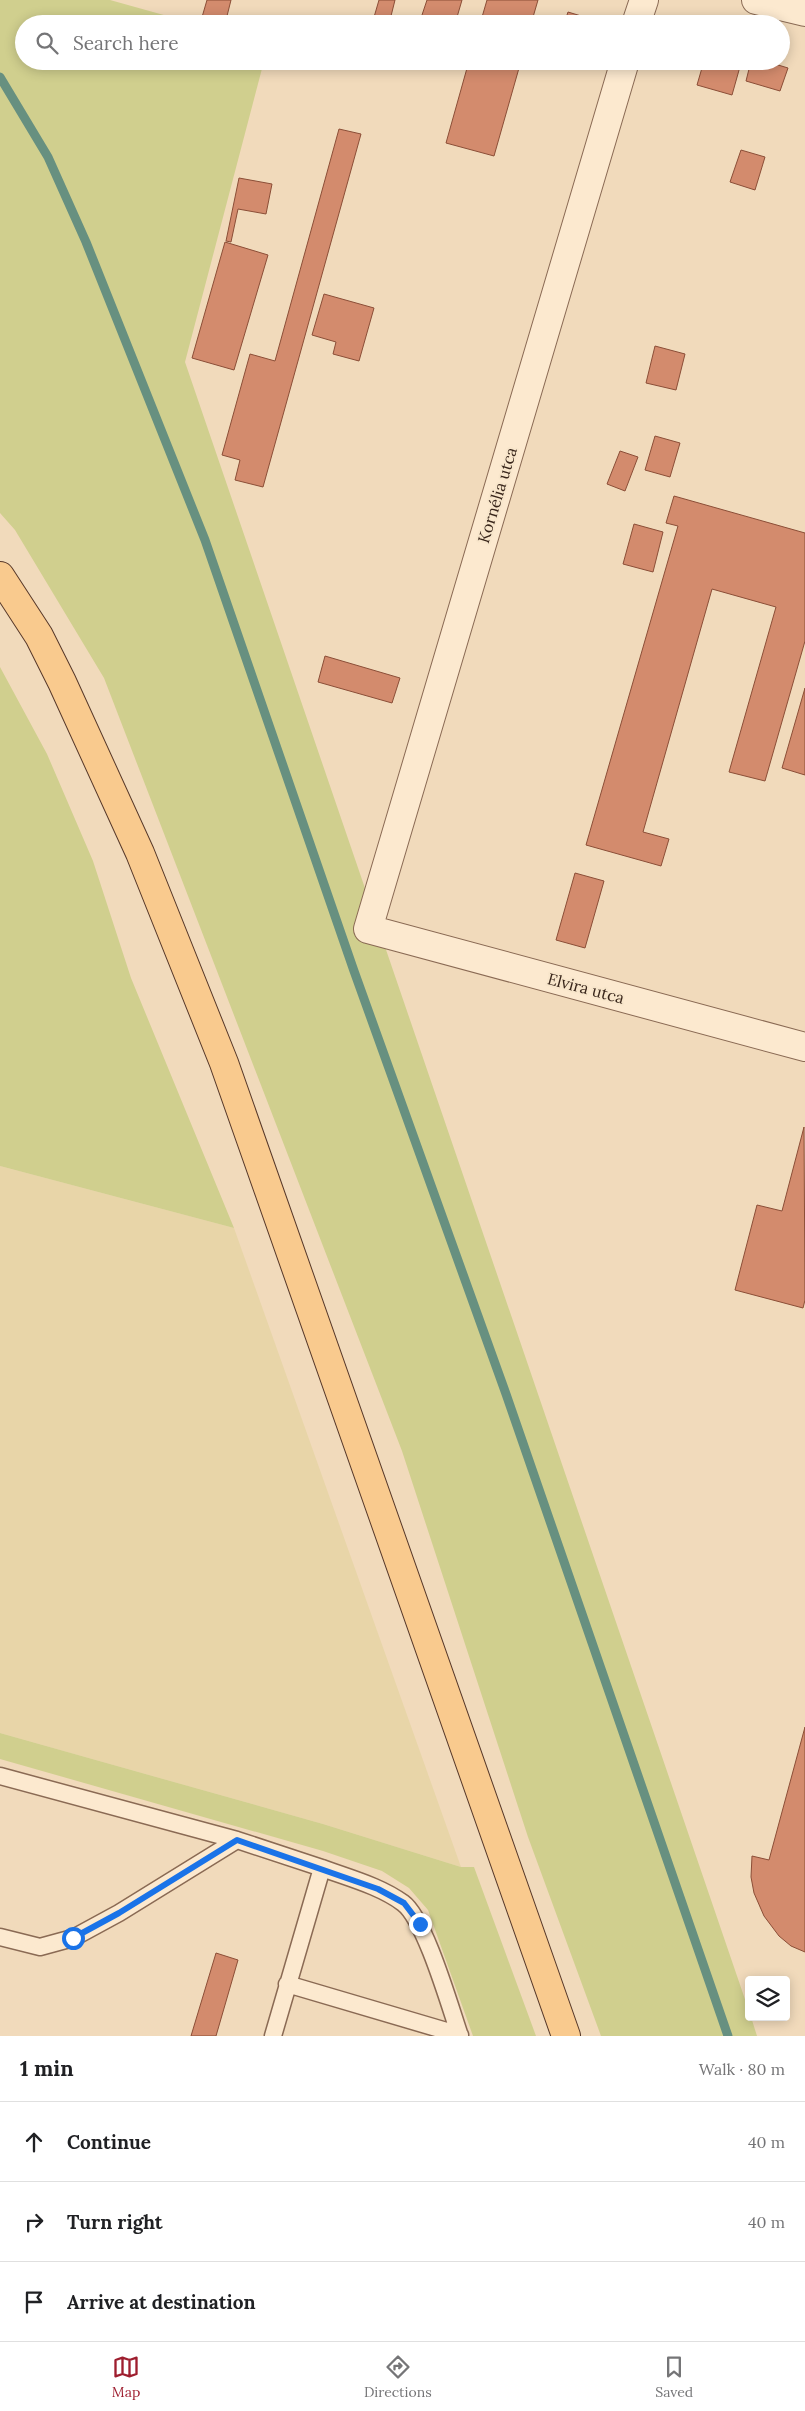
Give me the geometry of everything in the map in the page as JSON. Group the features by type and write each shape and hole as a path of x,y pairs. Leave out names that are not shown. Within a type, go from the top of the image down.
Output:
{"main road":[{"path":"0,576 39,636 62,682 140,853 224,1063 566,2036"}],"street":[{"path":"639,15 644,0"},
{"path":"756,0 805,12"},
{"name":"Kornélia utca","path":"368,929 622,70"},
{"name":"Elvira utca","path":"368,929 805,1047"}],"lane":[{"path":"0,1776 237,1840 378,1889 404,1903 420,1924 460,2035"},
{"path":"0,1937 40,1947 73,1938 119,1913 237,1840"},
{"path":"273,2036 322,1868"},
{"path":"287,1984 460,2035"}],"shaded area":[{"path":"0,0 110,0 164,15 15,15 15,70 262,70 185,362 745,1999 745,2021 752,2021 757,2036 601,2036 528,1837 402,1451 104,678 15,530 0,513"},
{"path":"0,667 47,754 93,861 131,978 234,1228 0,1166"},
{"path":"0,1166 234,1228 461,1867 323,1824 0,1733"},
{"path":"0,1733 323,1824 461,1867 474,1867 536,2036 473,2036 428,1910 409,1888 382,1871 323,1851 0,1759"}],"building":[{"path":"207,0 231,0 227,15 203,15"},
{"path":"379,0 395,0 391,15 375,15"},
{"path":"427,0 462,0 458,15 422,15"},
{"path":"487,0 538,0 534,15 483,15"},
{"path":"568,12 578,15 567,15"},
{"path":"466,70 518,70 494,156 446,143"},
{"path":"701,70 739,70 732,95 697,85"},
{"path":"749,70 787,70 780,91 746,81"},
{"path":"339,129 361,134 263,487 235,480 240,460 222,455 250,354 275,361"},
{"path":"741,150 765,157 755,190 730,182"},
{"path":"239,178 272,184 266,214 238,209 231,242 226,241"},
{"path":"225,242 268,255 234,370 192,358"},
{"path":"324,294 374,308 359,361 333,354 336,342 312,335"},
{"path":"655,346 685,354 676,390 646,383"},
{"path":"655,436 680,443 670,477 645,470"},
{"path":"620,451 638,457 625,491 607,484"},
{"path":"674,496 805,533 805,641 765,781 729,772 776,607 712,589 643,832 669,839 661,866 586,845 678,526 666,523"},
{"path":"634,524 663,532 653,572 623,564"},
{"path":"325,656 400,678 392,703 318,682"},
{"path":"805,688 805,775 782,768"},
{"path":"575,873 604,881 585,948 556,940"},
{"path":"804,1127 805,1300 803,1308 735,1290 757,1205 782,1211"},
{"path":"805,1727 805,1952 791,1946 779,1936 764,1916 754,1893 751,1877 752,1856 769,1860"},
{"path":"216,1953 238,1960 216,2036 191,2036"}],"waterway":[{"path":"0,77 48,157 86,242 205,540 354,971 506,1394 728,2036"}],"route":[{"path":"73,1938 119,1913 237,1840 378,1889 404,1903 420,1924"}]}
